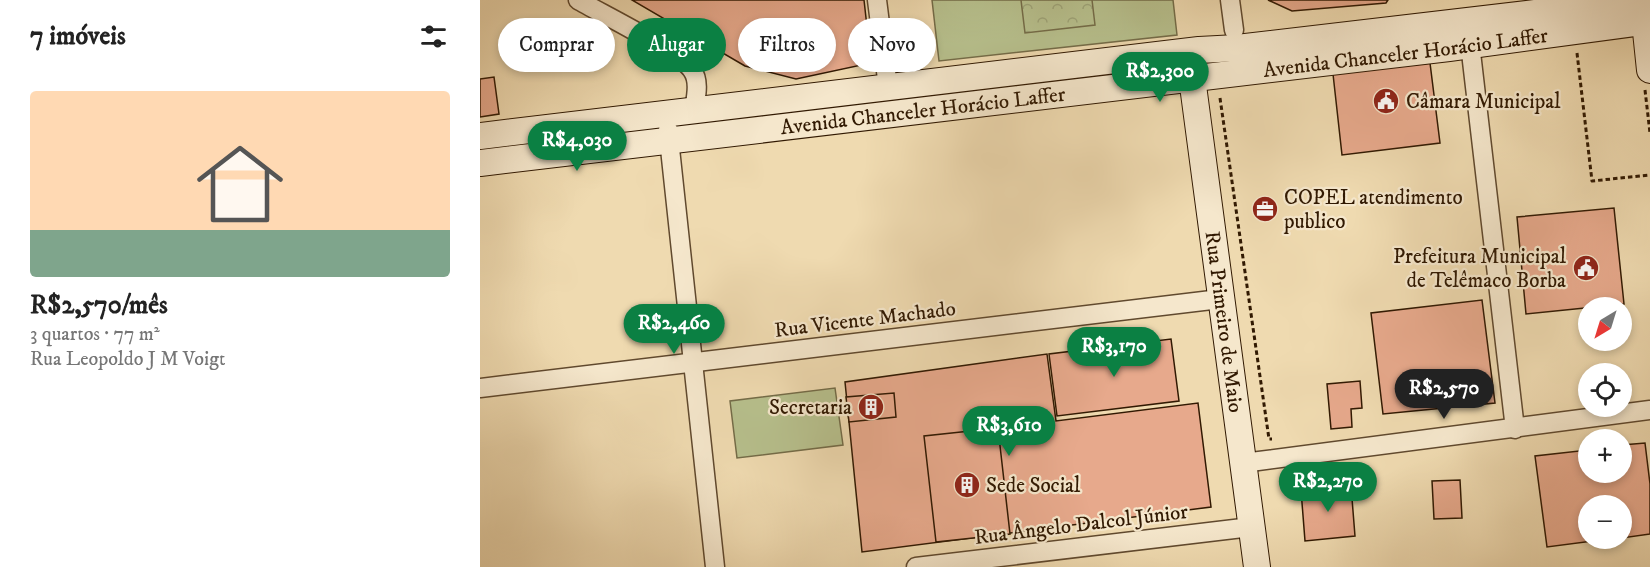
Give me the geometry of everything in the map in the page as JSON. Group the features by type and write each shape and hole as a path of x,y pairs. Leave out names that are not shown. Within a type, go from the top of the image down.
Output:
{"main road":[{"name":"Avenida Chanceler Horácio Laffer","path":"480,136 667,127 1192,78 1470,44 1642,9"},
{"name":"Avenida Chanceler Horácio Laffer","path":"480,163 667,127 694,110 1191,51 1642,9"},
{"path":"1642,9 1647,74"},
{"name":"Rua Primeiro de Maio","path":"1191,51 1205,58 1206,68 1192,78 1257,567"}],"street":[{"path":"578,0 676,56 692,69 697,84 694,110"},
{"path":"877,0 888,87"},
{"path":"1230,0 1234,30"},
{"path":"1470,44 1515,429"},
{"path":"667,127 715,567"},
{"name":"Rua Vicente Machado","path":"480,388 1220,299"},
{"path":"1243,463 1650,410"},
{"name":"Rua Ângelo Dalcol Júnior","path":"916,567 1251,527"}],"path":[{"path":"1576,42 1592,181 1650,175"},
{"path":"1647,74 1650,133"},
{"path":"1220,97 1269,439"}],"green space":[{"path":"932,0 1173,0 1177,35 939,61 936,18 934,18"},
{"path":"1021,0 1092,0 1095,25 1025,33"},
{"path":"835,388 843,445 737,458 730,401"}],"building":[{"path":"632,0 864,0 866,18 848,18 848,68 836,70 836,18 738,18 738,62 726,55 726,18 663,18"},
{"path":"1268,0 1388,0 1386,3 1292,11"},
{"name":"Câmara Municipal","path":"1430,63 1440,143 1342,155 1333,74"},
{"path":"769,72 829,72 796,79"},
{"path":"494,77 499,114 480,117 480,79"},
{"path":"1614,208 1623,297 1578,297 1578,309 1526,314 1517,217"},
{"path":"1482,300 1495,403 1383,414 1371,313"},
{"path":"1171,339 1179,401 1057,416 1049,354"},
{"path":"1047,354 1056,421 1198,403 1211,507 862,552 845,382"},
{"path":"1360,381 1362,408 1351,409 1352,427 1331,429 1327,384"},
{"name":"Secretaria","path":"894,393 896,417 849,422 846,397"},
{"name":"Sede Social","path":"998,428 1010,534 936,542 924,436"},
{"path":"1645,443 1650,484 1650,534 1632,537 1632,495 1578,495 1578,543 1547,547 1535,456 1578,451 1578,483 1632,483 1632,444"},
{"path":"1460,480 1462,518 1434,519 1432,481"},
{"path":"1351,486 1355,536 1305,541 1301,490"}],"place":[{"name":"Câmara Municipal","path":"1386,101"},
{"name":"COPEL atendimento publico","path":"1265,209"},
{"name":"Prefeitura Municipal de Telêmaco Borba","path":"1586,268"},
{"name":"Secretaria","path":"871,407"},
{"name":"Sede Social","path":"967,485"}]}
